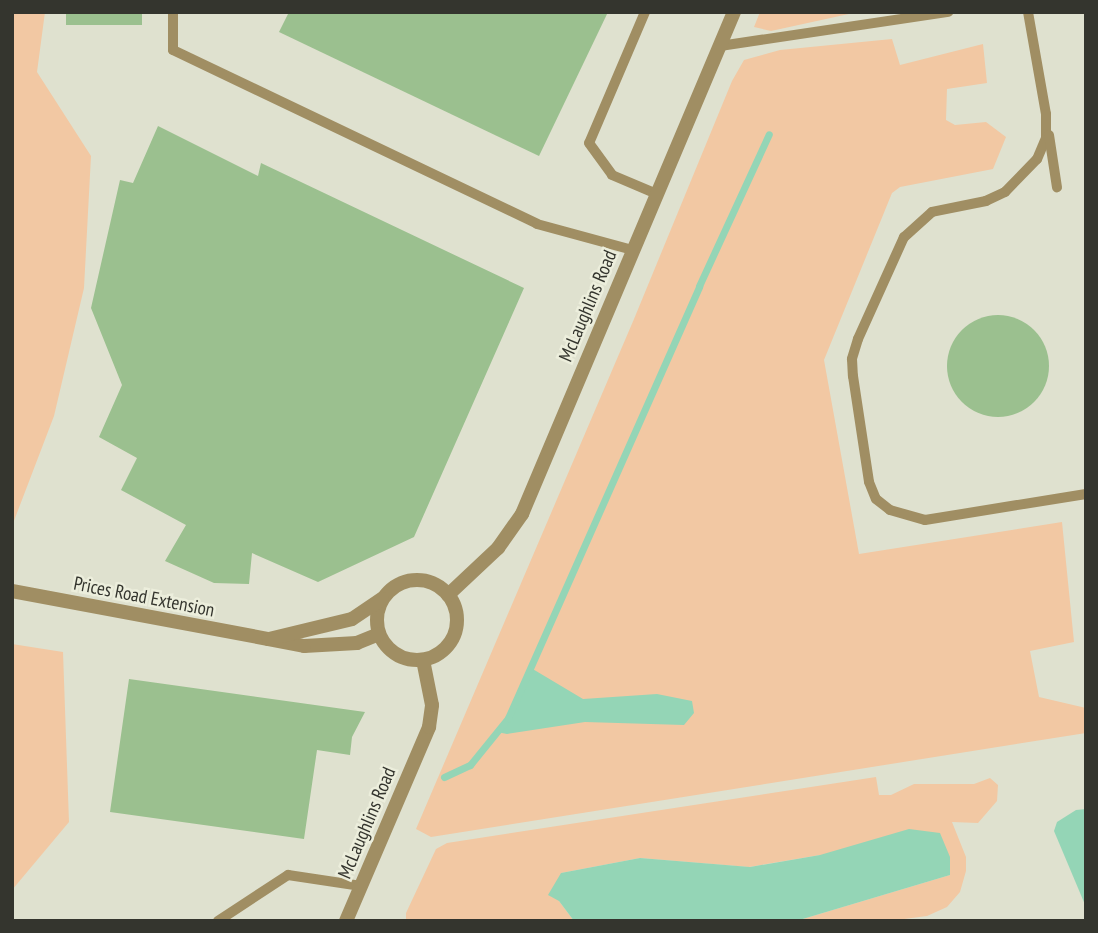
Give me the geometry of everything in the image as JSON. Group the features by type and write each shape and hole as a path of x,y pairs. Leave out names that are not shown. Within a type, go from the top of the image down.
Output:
{"street":[{"name":"McLaughlins Road","path":"449,595 498,548 522,514 734,12"},
{"path":"427,581 449,595 455,607 454,634 437,655 423,660 396,655 379,634 376,622 382,599 402,582 427,581"},
{"name":"Prices Road Extension","path":"12,591 180,625 304,646 357,643 379,634"},
{"name":"Prices Road Extension","path":"269,639 352,619 382,599"},
{"name":"McLaughlins Road","path":"346,921 429,727 430,691 423,660"}],"lane":[{"path":"173,12 173,50 537,223 633,250"},
{"path":"645,12 589,143 612,175 657,194"},
{"path":"720,46 948,12"},
{"path":"1028,12 1057,187"},
{"path":"1046,114 1046,138 1037,159 1005,192 986,201 932,212 904,237 858,339 852,359 853,376 869,482 876,499 890,510 925,520 1086,494"},
{"path":"218,921 288,875 361,886"}],"shaded area":[{"path":"12,12 45,12 37,72 91,156 84,288 54,416 12,526"},
{"path":"760,12 858,12 771,31 754,27"},
{"path":"892,39 900,65 983,44 987,83 947,89 946,120 955,125 986,122 1006,137 993,169 900,187 892,193 824,360 859,554 1062,522 1074,642 1030,651 1039,697 1086,708 1086,733 431,837 416,829 634,319 732,81 744,60 780,50"},
{"path":"12,644 63,652 69,822 12,890"},
{"path":"531,668 583,699 657,694 692,701 694,713 684,725 585,722 507,734 497,732 508,718"},
{"path":"876,777 879,795 891,795 914,784 974,784 990,778 998,785 997,801 978,823 952,822 966,857 966,871 960,892 947,907 927,916 889,921 796,921 950,875 820,855 749,867 640,858 561,873 559,901 574,921 406,921 406,913 436,849 447,843"},
{"path":"1086,809 1086,907 1054,831 1057,822 1076,810"},
{"path":"909,829 940,833 950,857 950,875 796,921 574,921 559,901 548,895 561,873 640,858 750,867 820,855"}],"building":[{"path":"66,12 142,12 142,25 66,25"},
{"path":"289,12 608,12 539,156 279,32"},
{"path":"158,126 258,176 261,163 524,288 414,537 318,582 252,553 249,584 214,583 165,561 186,525 121,490 137,458 99,437 122,385 91,308 120,180 133,183"},
{"path":"998,315 1018,319 1034,330 1045,346 1049,366 1045,386 1034,402 1018,413 998,417 978,413 962,402 951,386 947,366 951,346 962,330 978,319"},
{"path":"129,679 365,712 352,737 350,755 317,750 304,839 110,812"}],"waterway":[{"path":"444,777 470,765 508,718 769,134"}]}
